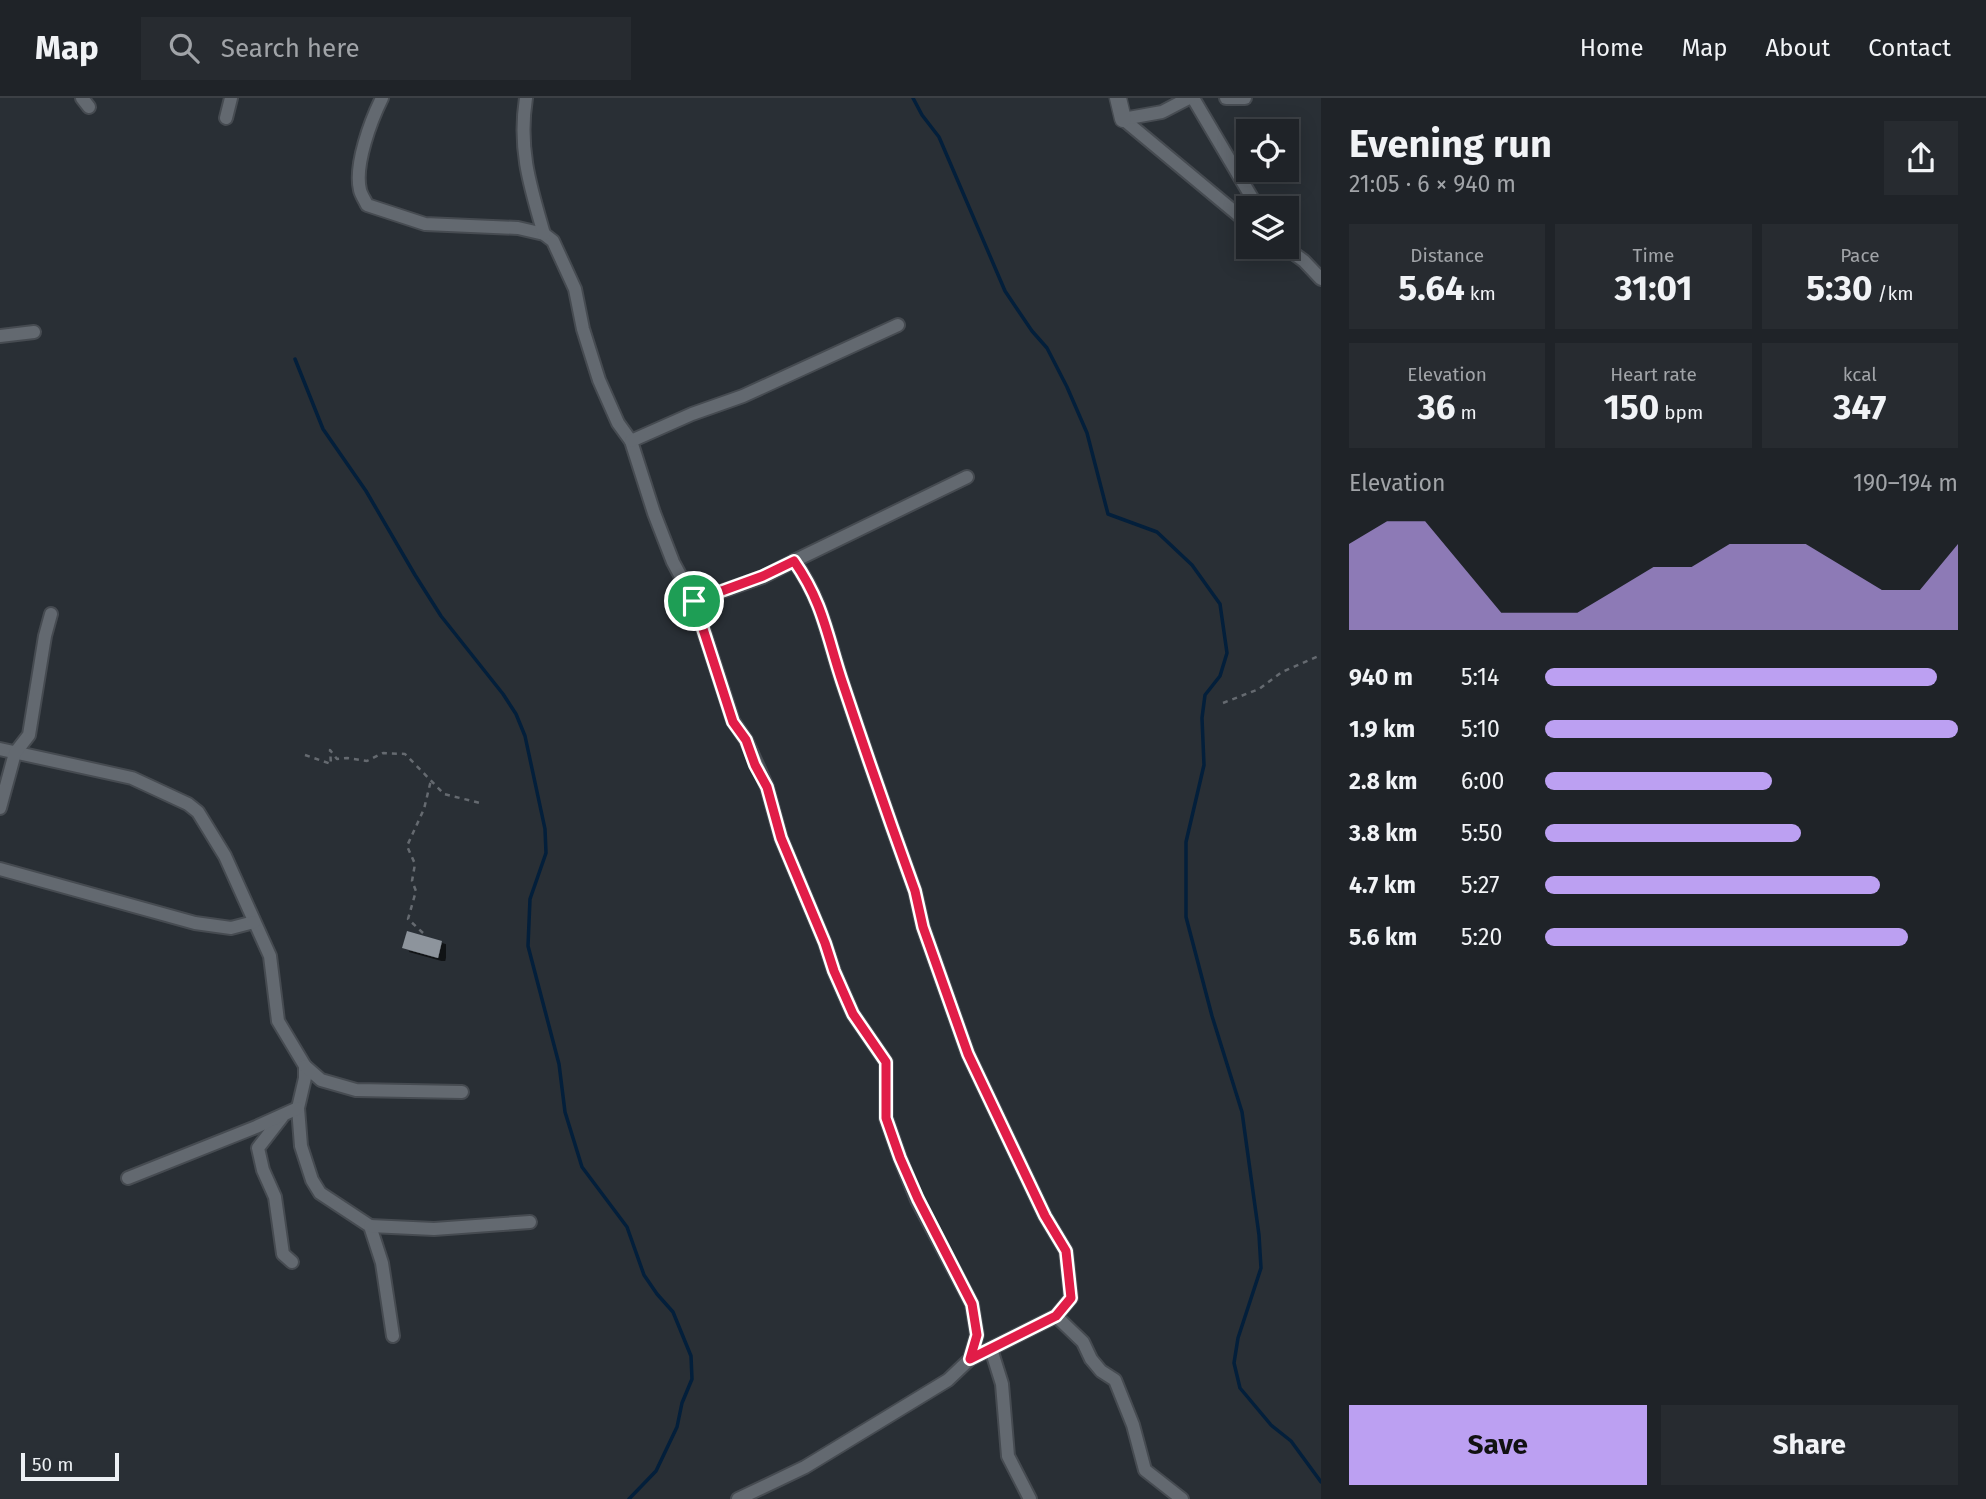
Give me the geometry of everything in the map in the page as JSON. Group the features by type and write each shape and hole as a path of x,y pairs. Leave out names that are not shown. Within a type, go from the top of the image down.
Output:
{"street":[{"path":"226,118 231,98"},
{"path":"382,98 365,135 359,179 367,205 425,224 518,228 544,234 552,241 575,289 583,329 599,380 618,423 631,441 673,562 694,601 733,722 746,740 767,787 781,838 853,1014 886,1062 886,1118 918,1199 972,1304 977,1335 970,1359"},
{"path":"526,98 523,142 528,179 544,234"},
{"path":"1118,98 1123,119 1236,213"},
{"path":"1123,119 1162,112 1191,98 1251,196"},
{"path":"1226,98 1245,98"},
{"path":"1299,257 1321,279"},
{"path":"631,441 692,414 743,396 898,325"},
{"path":"0,336 34,332"},
{"path":"694,601 763,576 967,477"},
{"path":"738,1499 805,1467 948,1380 970,1359 1056,1316 1071,1298 1066,1251 1045,1216 968,1054 841,679 822,610 807,579 794,561"},
{"path":"0,808 15,752 29,735 51,614"},
{"path":"0,749 132,778 188,804 198,812 225,856 270,956 278,1021 305,1066 321,1080 356,1090 462,1091"},
{"path":"0,869 195,923 231,928 254,922"},
{"path":"305,1066 298,1108 301,1146 312,1180 320,1193 370,1226 434,1229 530,1222"},
{"path":"128,1178 298,1108"},
{"path":"284,1114 258,1148 263,1170 275,1197 283,1254 292,1262"},
{"path":"370,1226 382,1263 393,1336"},
{"path":"1056,1316 1083,1342 1091,1359 1101,1371 1115,1380 1133,1425 1145,1470 1182,1499"},
{"path":"991,1349 1002,1384 1008,1455 1030,1499"}],"path":[{"path":"1223,704 1259,689 1282,672 1321,655"},
{"path":"305,755 331,764 330,750 337,759 355,761 366,761 383,753 405,754 444,794 480,803"},
{"path":"423,933 408,919 416,891 412,881 415,864 407,846 425,810 431,780"}],"building":[{"path":"407,931 442,941 438,958 402,948"}],"waterway":[{"path":"913,98 939,137 1005,291 1047,348 1067,387 1087,433 1108,514 1157,532 1192,565 1220,604 1227,653 1220,676 1205,695 1202,718 1204,765 1186,842 1186,917 1212,1016 1242,1112 1259,1235 1261,1268 1238,1338 1234,1363 1240,1388 1271,1425 1291,1441 1321,1482"},
{"path":"295,359 323,429 366,491 441,616 503,694 516,714 525,736 545,829 546,853 530,899 528,946 559,1064 565,1112 582,1167 627,1227 644,1275 673,1312 691,1356 692,1379 682,1403 677,1427 656,1471 629,1499"}],"route":[{"path":"794,561 807,579 822,610 841,679 968,1054 1045,1216 1066,1251 1071,1298 1056,1316 970,1359 977,1335 972,1304 900,1158 886,1118 886,1062 853,1014 834,971 781,838 767,787 746,740 733,722 694,601 763,576 794,561"}]}
